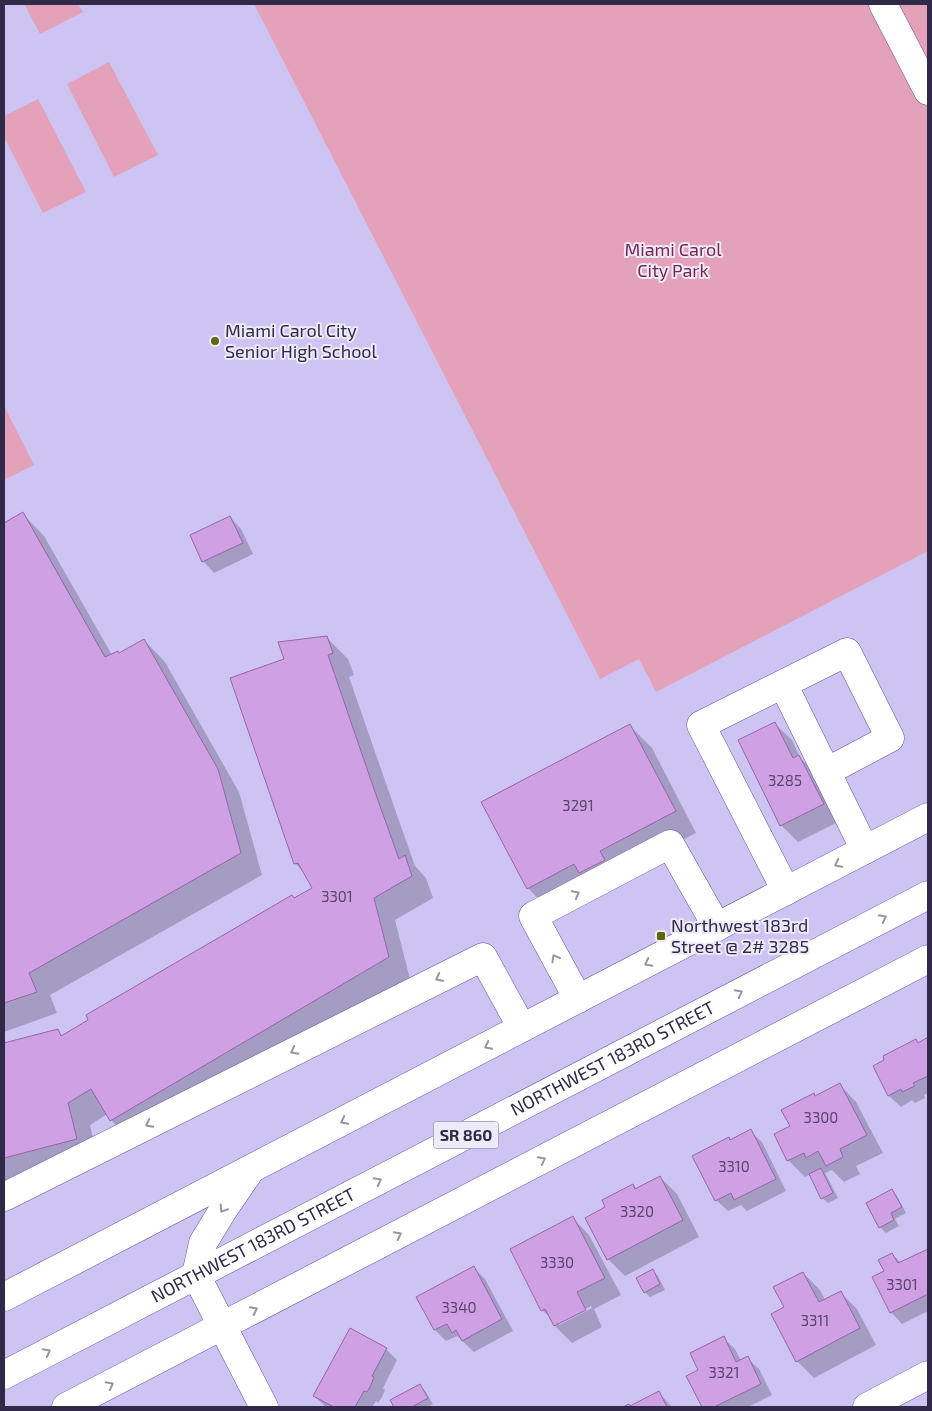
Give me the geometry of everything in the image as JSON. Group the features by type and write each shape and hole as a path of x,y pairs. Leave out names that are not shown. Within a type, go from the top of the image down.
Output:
{"main road":[{"path":"883,4 928,91"},
{"path":"786,891 701,726 847,652 890,738 826,772"},
{"path":"783,684 865,850"},
{"path":"4,1297 928,817"},
{"path":"578,999 533,916 670,844 717,927"},
{"name":"NORTHWEST 183RD STREET","path":"4,1375 928,894"},
{"path":"4,1197 483,957 522,1028"},
{"path":"66,1407 928,959"},
{"path":"251,1169 203,1243 196,1275 264,1407"},
{"path":"867,1407 928,1375"}],"green space":[{"path":"24,4 78,4 83,12 40,34"},
{"name":"Miami Carol City Park","path":"254,4 928,4 928,551 656,692 639,659 600,679"},
{"path":"109,62 158,155 114,177 67,84"},
{"path":"38,99 86,192 43,213 4,137 4,116"},
{"path":"4,406 34,465 4,480"}],"building":[{"path":"23,512 105,657 118,651 119,653 144,639 218,769 241,853 29,973 37,992 4,1003 4,523"},
{"path":"230,516 243,543 202,562 190,535"},
{"path":"327,636 333,653 328,655 375,792 399,859 405,855 412,876 374,898 389,957 110,1121 91,1089 68,1103 77,1139 4,1158 4,1043 58,1029 61,1036 88,1020 86,1015 292,895 294,898 312,888 298,863 294,864 230,678 284,659 278,642"},
{"path":"775,722 793,758 799,755 824,804 780,826 738,740"},
{"path":"630,724 676,811 600,851 605,860 579,873 574,864 527,889 481,802"},
{"path":"928,1037 928,1076 913,1083 915,1086 902,1092 901,1089 888,1096 873,1066 884,1060 883,1056 916,1039 918,1043"},
{"path":"840,1083 867,1135 840,1149 843,1157 826,1166 818,1151 806,1158 804,1153 787,1161 774,1134 790,1126 781,1110 814,1093 815,1096"},
{"path":"751,1129 776,1179 734,1200 731,1193 715,1201 692,1156 729,1137 730,1140"},
{"path":"821,1168 833,1193 821,1199 809,1174"},
{"path":"660,1176 683,1220 607,1260 585,1218 605,1207 602,1200 633,1184 635,1189"},
{"path":"892,1189 902,1207 891,1213 894,1220 879,1228 866,1203"},
{"path":"573,1216 605,1278 577,1292 586,1310 554,1326 545,1309 541,1311 510,1249"},
{"path":"928,1249 928,1294 890,1313 872,1277 884,1271 878,1260 892,1253 898,1263"},
{"path":"474,1266 502,1319 462,1341 456,1330 452,1333 447,1324 434,1330 416,1297"},
{"path":"653,1269 660,1284 644,1293 636,1278"},
{"path":"803,1272 819,1302 841,1291 860,1328 796,1362 771,1314 784,1307 773,1287"},
{"path":"350,1328 387,1348 372,1376 374,1377 371,1385 367,1392 364,1391 355,1407 334,1407 313,1396"},
{"path":"724,1336 736,1362 748,1356 761,1384 714,1407 702,1407 686,1376 698,1370 690,1353"},
{"path":"420,1384 428,1398 412,1407 394,1407 390,1400"},
{"path":"659,1391 667,1407 623,1407 629,1404 630,1406"}],"place":[{"name":"Miami Carol City Senior High School","path":"215,341"},
{"name":"Northwest 183rd Street @ 2# 3285","path":"661,936"}]}
